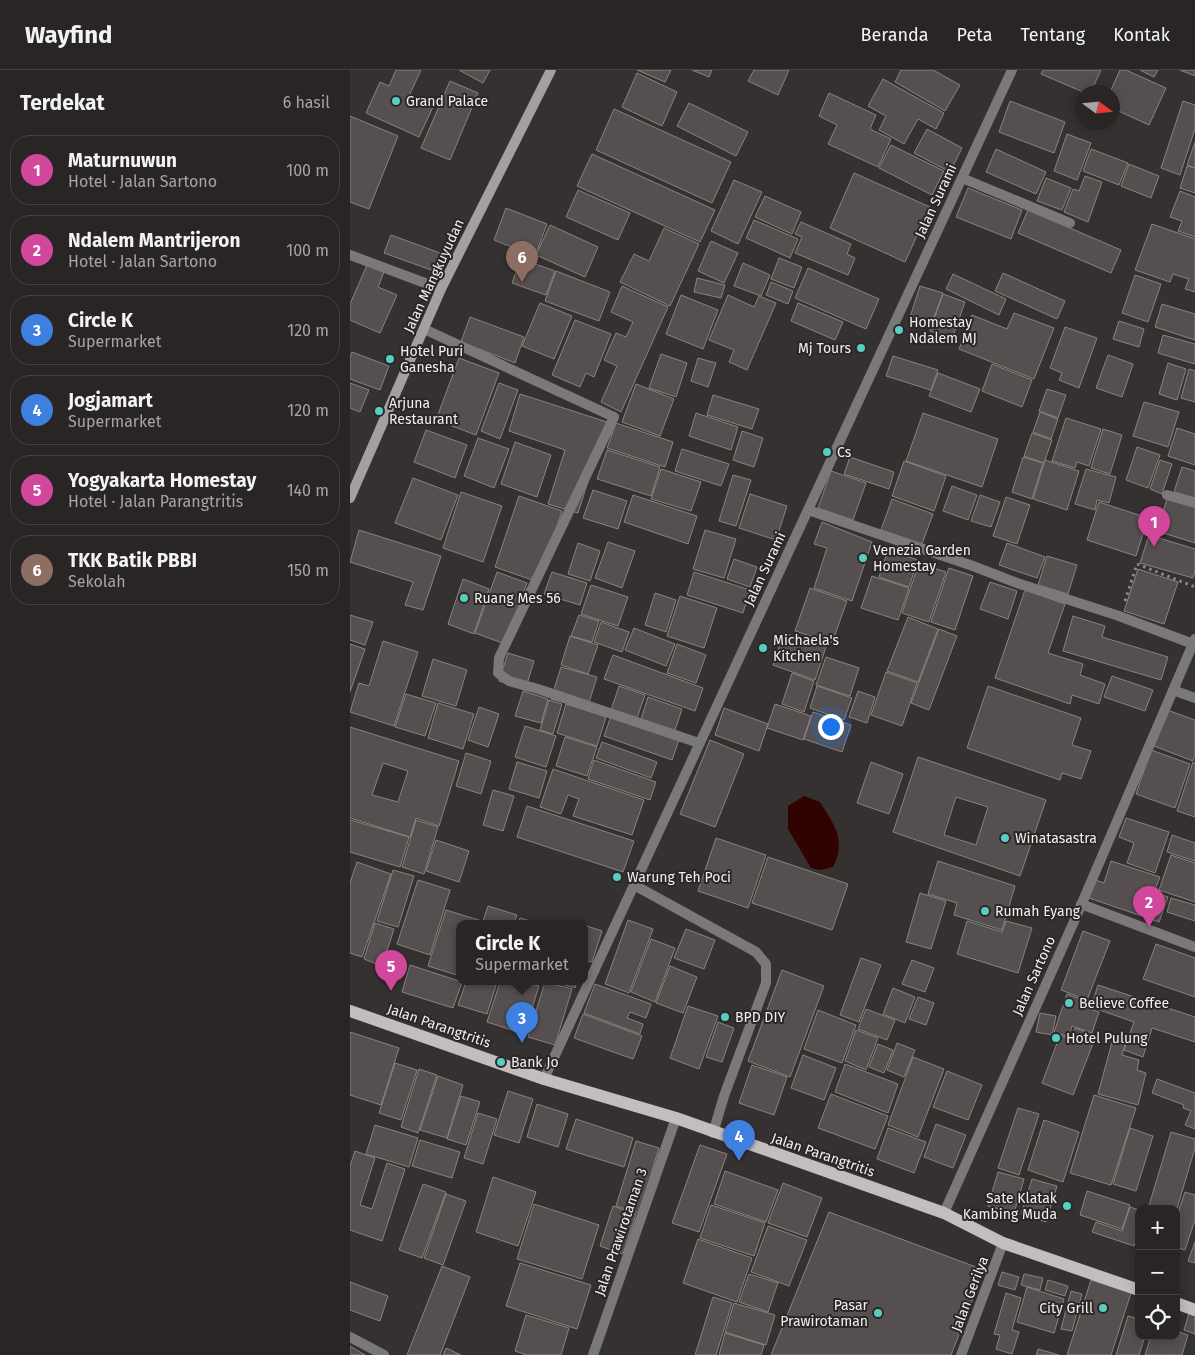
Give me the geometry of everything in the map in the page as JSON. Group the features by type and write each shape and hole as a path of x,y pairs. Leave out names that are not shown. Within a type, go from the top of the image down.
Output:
{"main road":[{"name":"Jalan Mangkuyudan","path":"350,498 441,289 551,70"},
{"name":"Jalan Parangtritis","path":"350,1011 544,1079 676,1118 944,1213 1004,1243 1135,1289"},
{"path":"1180,1304 1195,1310"}],"street":[{"name":"Jalan Surami","path":"588,984 1012,70"},
{"path":"962,178 1070,223"},
{"path":"350,254 441,289"},
{"path":"424,329 614,417 499,658 498,673 509,681 699,743"},
{"path":"1167,494 1195,503"},
{"path":"808,510 1194,642"},
{"name":"Jalan Sartono","path":"944,1213 1081,904 1194,642"},
{"path":"1173,690 1195,698"},
{"path":"634,885 756,952 766,964 766,983 724,1096 713,1132"},
{"path":"1081,904 1195,947"},
{"name":"Jalan Surami","path":"544,1079 588,985"},
{"name":"Jalan Prawirotaman 3","path":"593,1355 676,1118"},
{"name":"Jalan Gerilya","path":"962,1355 1004,1243"},
{"path":"350,1337 384,1355"}],"path":[{"path":"1122,610 1137,564 1195,587"}],"shaded area":[{"path":"804,796 820,802 834,825 839,841 839,849 833,867 821,870 811,868 788,829 788,806"}],"building":[{"name":"Grand Palace","path":"396,70 421,70 409,96 433,107 419,137 366,113 380,82 389,86"},
{"path":"459,70 490,70 483,83"},
{"path":"637,70 671,70 665,82"},
{"path":"692,70 712,70 709,77"},
{"path":"754,70 789,70 778,95 748,81"},
{"path":"901,70 933,70 960,85 945,111 895,82"},
{"path":"1043,70 1101,70 1094,85 1075,85 1075,89 1041,74"},
{"path":"1120,70 1126,70 1166,88 1149,125 1120,112 1120,85 1113,85"},
{"path":"1140,70 1158,70 1154,77"},
{"path":"1180,70 1195,70 1195,76"},
{"path":"637,73 677,92 662,126 622,107"},
{"path":"883,79 944,113 936,129 918,119 904,144 879,130 886,116 868,106"},
{"path":"450,81 478,93 450,160 421,148"},
{"path":"829,93 876,115 870,129 891,139 878,167 828,144 837,125 819,116"},
{"path":"1010,101 1065,122 1054,153 999,132"},
{"path":"1183,101 1195,105 1195,129 1180,175 1161,168"},
{"path":"689,103 748,132 736,156 677,126"},
{"path":"614,109 731,162 712,203 596,150"},
{"path":"350,116 398,136 369,209 350,202"},
{"path":"927,129 962,148 950,172 914,153"},
{"path":"1067,134 1091,143 1077,180 1054,171"},
{"path":"1195,142 1195,168 1187,165"},
{"path":"891,145 944,171 932,195 879,168"},
{"path":"996,149 1046,172 1036,194 986,172"},
{"path":"1091,149 1128,163 1119,185 1083,171"},
{"path":"592,154 715,210 700,242 577,186"},
{"path":"1129,164 1159,176 1151,198 1121,186"},
{"path":"1187,166 1195,168 1195,193 1180,188"},
{"path":"854,173 930,207 905,262 830,228"},
{"path":"1085,176 1102,182 1088,222 1064,212 1073,189 1079,191"},
{"path":"1046,178 1071,188 1062,210 1037,201"},
{"path":"734,180 762,192 738,244 711,231"},
{"path":"968,188 1022,210 1011,239 956,217"},
{"path":"578,190 630,213 618,240 566,217"},
{"path":"1180,191 1195,197 1195,237 1178,231 1182,221 1170,217"},
{"path":"765,196 801,212 792,234 755,217"},
{"path":"506,208 547,224 535,256 494,240"},
{"path":"1028,210 1121,250 1111,273 1018,233"},
{"path":"754,220 798,239 790,258 746,238"},
{"path":"801,222 851,244 847,254 855,258 848,275 795,253 802,237 795,234"},
{"path":"1152,224 1195,239 1195,292 1185,289 1189,279 1173,274 1170,282 1135,270"},
{"path":"550,225 598,247 585,277 536,255"},
{"path":"664,228 699,244 670,306 620,282 634,254 649,261"},
{"path":"391,235 440,253 434,271 384,253"},
{"path":"711,241 738,253 724,283 698,271"},
{"path":"779,258 802,267 794,288 771,279"},
{"path":"521,259 555,271 546,295 512,283"},
{"path":"743,263 770,275 761,296 734,286"},
{"path":"367,265 384,272 378,287 397,295 380,333 350,320 350,304"},
{"path":"808,268 879,299 866,329 795,298"},
{"path":"556,271 610,292 599,321 545,301"},
{"path":"1003,273 1065,301 1057,319 995,291"},
{"path":"953,274 1006,299 999,315 946,289"},
{"path":"1135,275 1161,284 1148,322 1122,313"},
{"path":"697,278 725,285 721,298 694,292"},
{"path":"771,282 793,291 788,304 766,295"},
{"path":"622,286 668,307 621,412 601,402 617,366 604,360 616,333 626,337 633,322 611,312"},
{"path":"920,286 943,293 931,325 910,317"},
{"path":"943,294 965,302 952,339 930,331"},
{"path":"681,295 718,310 703,349 666,334"},
{"path":"728,295 754,307 759,296 776,303 747,370 729,362 734,350 709,340"},
{"path":"540,303 572,316 554,359 522,346"},
{"path":"798,303 843,322 835,340 791,321"},
{"path":"1162,304 1195,314 1195,340 1155,327"},
{"path":"1014,313 1054,328 1034,379 959,349 972,315 1007,329"},
{"path":"470,317 524,337 515,363 461,342"},
{"path":"575,320 611,334 594,377 586,373 580,387 552,375"},
{"path":"1119,321 1144,329 1139,347 1113,339"},
{"path":"1065,327 1097,338 1079,388 1059,380 1062,373 1050,368"},
{"path":"1163,335 1195,344 1195,364 1158,353"},
{"path":"352,352 389,366 380,390 350,379 350,357"},
{"path":"661,354 687,363 676,397 649,388"},
{"path":"1108,355 1133,364 1122,397 1096,388"},
{"path":"893,356 938,370 931,390 886,376"},
{"path":"459,358 499,373 476,435 436,420"},
{"path":"698,358 716,363 708,387 691,381"},
{"path":"1168,363 1186,369 1177,400 1159,394"},
{"path":"992,364 1032,380 1022,407 982,391"},
{"path":"1189,369 1195,371 1195,402 1181,398"},
{"path":"938,373 980,389 971,412 929,396"},
{"path":"350,383 369,390 360,412 350,408"},
{"path":"499,383 518,390 500,439 481,431"},
{"path":"636,384 674,399 660,436 622,422"},
{"path":"1047,389 1066,395 1058,418 1039,411"},
{"path":"520,394 607,422 578,513 548,504 565,450 509,431"},
{"path":"713,395 759,409 752,429 707,415"},
{"path":"1144,402 1179,412 1168,447 1133,436"},
{"path":"1040,412 1058,419 1051,439 1033,432"},
{"path":"696,413 738,427 731,450 689,436"},
{"path":"923,413 998,439 982,487 906,461"},
{"path":"1066,418 1101,429 1089,466 1077,462 1075,468 1052,461"},
{"path":"616,423 673,442 665,467 607,448"},
{"path":"1177,428 1195,434 1195,465 1168,456"},
{"path":"1103,429 1122,435 1110,474 1091,468"},
{"path":"426,430 467,445 455,478 414,462"},
{"path":"742,431 763,438 754,467 733,460"},
{"path":"1032,433 1052,440 1044,463 1024,456"},
{"path":"478,438 509,449 494,488 464,476"},
{"path":"515,442 551,455 537,497 501,484"},
{"path":"1137,447 1160,455 1148,488 1126,480"},
{"path":"682,449 729,464 721,486 675,471"},
{"path":"607,450 660,467 651,496 597,479"},
{"path":"850,457 894,472 889,489 844,474"},
{"path":"1023,457 1043,463 1032,499 1012,492"},
{"path":"1045,460 1079,471 1067,510 1033,499"},
{"path":"1160,460 1172,464 1162,494 1150,489"},
{"path":"904,461 946,476 934,511 892,496"},
{"path":"1182,467 1195,471 1195,498 1174,492"},
{"path":"661,469 701,482 691,511 651,499"},
{"path":"1086,469 1116,477 1109,503 1097,500 1095,510 1075,504"},
{"path":"831,471 866,483 853,520 818,508"},
{"path":"733,475 751,480 736,526 719,521"},
{"path":"413,478 458,495 441,540 395,523"},
{"path":"952,486 977,495 968,520 943,511"},
{"path":"593,490 627,501 618,529 583,518"},
{"path":"461,492 502,506 483,562 443,548"},
{"path":"750,494 787,506 776,540 739,528"},
{"path":"633,495 697,516 688,544 624,522"},
{"path":"980,495 1000,502 991,527 971,521"},
{"path":"519,496 562,511 538,582 495,567"},
{"path":"1006,497 1030,505 1017,544 993,536"},
{"path":"892,499 933,514 922,544 881,530"},
{"path":"1167,499 1195,507 1195,543 1157,531"},
{"path":"1099,502 1148,518 1136,556 1087,540"},
{"path":"822,522 872,542 852,601 814,588 827,548 814,544"},
{"path":"359,530 441,556 423,610 405,605 413,582 350,562"},
{"path":"705,530 736,539 724,578 693,569"},
{"path":"1149,535 1195,549 1195,571 1193,578 1140,563"},
{"path":"608,542 635,551 622,588 595,578"},
{"path":"578,543 600,551 590,581 568,574"},
{"path":"1007,543 1045,557 1037,578 999,565"},
{"path":"888,550 918,560 909,587 879,577"},
{"path":"1047,556 1077,565 1068,594 1038,585"},
{"path":"734,559 757,567 750,587 727,579"},
{"path":"919,563 946,572 929,622 902,613"},
{"path":"949,568 973,576 955,630 931,622"},
{"path":"1138,569 1178,582 1164,624 1124,611"},
{"path":"497,572 527,583 505,644 475,633"},
{"path":"552,572 587,583 580,605 544,594"},
{"path":"694,572 750,590 743,613 687,595"},
{"path":"872,576 909,588 898,620 861,608"},
{"path":"463,579 489,589 474,634 448,624"},
{"path":"990,582 1017,591 1008,619 980,609"},
{"path":"591,585 628,597 618,626 581,614"},
{"path":"810,588 847,601 832,643 795,631"},
{"path":"1025,590 1065,604 1048,653 1083,664 1080,675 1105,684 1099,704 1072,695 1070,704 995,678"},
{"path":"655,593 676,600 666,632 645,625"},
{"path":"680,596 717,608 704,648 667,636"},
{"path":"350,615 373,622 365,645 350,640"},
{"path":"579,615 599,621 592,642 571,636"},
{"path":"1073,616 1105,626 1102,637 1168,657 1161,680 1063,651"},
{"path":"908,617 938,629 918,682 887,671"},
{"path":"601,622 629,632 622,652 594,642"},
{"path":"634,628 675,644 666,666 625,650"},
{"path":"939,629 957,636 929,710 911,703"},
{"path":"784,633 826,647 815,680 773,665"},
{"path":"570,636 598,645 588,674 561,665"},
{"path":"383,641 418,652 394,726 350,712 359,683 369,686"},
{"path":"350,644 365,649 350,692"},
{"path":"677,644 706,655 696,683 667,673"},
{"path":"508,653 534,661 525,690 499,681"},
{"path":"613,655 703,688 695,711 604,679"},
{"path":"826,657 859,668 850,696 816,685"},
{"path":"433,659 467,670 456,706 422,696"},
{"path":"561,667 597,677 587,709 551,699"},
{"path":"886,672 917,683 902,726 871,715"},
{"path":"792,673 814,681 804,712 782,704"},
{"path":"1112,676 1153,690 1145,711 1104,697"},
{"path":"619,686 645,695 636,721 610,713"},
{"path":"817,686 852,698 844,720 810,708"},
{"path":"988,686 1081,718 1072,745 1091,751 1081,779 1062,773 1060,780 967,748"},
{"path":"523,691 548,699 541,723 515,716"},
{"path":"858,691 875,697 867,723 849,717"},
{"path":"406,694 436,703 425,736 395,727"},
{"path":"648,697 682,709 673,736 639,725"},
{"path":"549,700 562,704 553,734 540,730"},
{"path":"438,703 474,714 463,749 428,738"},
{"path":"566,704 606,717 597,746 557,733"},
{"path":"775,704 811,716 803,740 767,728"},
{"path":"479,707 499,714 488,747 468,740"},
{"path":"724,708 768,724 759,751 715,735"},
{"path":"1167,710 1195,720 1195,755 1193,761 1154,746"},
{"path":"813,712 851,725 842,752 804,739"},
{"path":"611,716 679,740 672,760 604,736"},
{"path":"525,726 556,736 546,767 515,757"},
{"path":"350,727 459,761 439,826 416,818 410,837 350,818","holes":["383,763 408,771 398,802 372,795"]},
{"path":"565,737 597,747 587,776 556,766"},
{"path":"710,740 744,754 715,827 680,814"},
{"path":"602,742 657,762 651,778 596,758"},
{"path":"1151,750 1190,764 1175,808 1136,794"},
{"path":"466,753 491,761 481,794 456,786"},
{"path":"918,757 1046,800 1020,876 893,832","holes":["956,797 988,807 976,845 944,835"]},
{"path":"594,760 656,782 650,800 588,779"},
{"path":"517,762 547,771 539,798 509,789"},
{"path":"871,762 903,774 889,814 857,803"},
{"path":"1193,762 1195,763 1195,817 1177,811"},
{"path":"553,769 644,800 632,835 573,816 579,799 568,795 561,814 540,807"},
{"path":"493,790 514,796 503,831 483,825"},
{"path":"527,806 634,841 623,872 517,837"},
{"path":"1126,818 1169,832 1155,873 1127,863 1134,843 1119,837"},
{"path":"350,820 409,837 400,867 350,852"},
{"path":"416,820 438,827 424,874 402,867"},
{"path":"1172,835 1195,843 1195,861 1167,852"},
{"path":"716,838 766,855 748,908 698,891"},
{"path":"436,840 469,851 459,882 426,871"},
{"path":"1171,855 1195,863 1195,902 1159,890"},
{"path":"768,857 848,884 832,930 752,903"},
{"path":"938,861 1015,886 1002,930 954,915 957,903 928,894"},
{"path":"1111,861 1160,877 1154,892 1168,897 1159,922 1089,898 1095,880 1104,883"},
{"path":"357,862 391,874 362,957 350,953 350,883"},
{"path":"393,870 414,876 398,927 377,921"},
{"path":"418,880 450,890 430,955 397,944"},
{"path":"920,893 946,901 931,949 906,942"},
{"path":"1171,898 1195,905 1195,921 1167,912"},
{"path":"488,906 517,915 515,920 483,920"},
{"path":"446,910 479,920 456,920 456,975 428,966"},
{"path":"628,920 653,929 629,993 605,984"},
{"path":"967,921 1002,932 1006,921 1032,928 1018,973 957,954"},
{"path":"375,923 394,929 382,966 364,959"},
{"path":"588,926 602,931 592,962 588,961"},
{"path":"686,929 715,940 704,969 674,958"},
{"path":"1083,931 1110,941 1087,1000 1061,990"},
{"path":"651,939 675,948 655,1002 631,992"},
{"path":"1156,944 1195,958 1195,997 1143,979"},
{"path":"861,958 881,965 859,1022 840,1015"},
{"path":"912,960 934,968 925,992 902,984"},
{"path":"410,965 456,980 456,985 461,985 453,1008 402,992"},
{"path":"670,966 697,977 683,1013 656,1003"},
{"path":"782,970 824,986 790,1077 748,1061"},
{"path":"595,984 651,1004 646,1018 630,1012 627,1018 643,1024 640,1034 584,1013"},
{"path":"465,985 496,985 487,1014 458,1005"},
{"path":"499,985 539,986 524,1034 487,1022"},
{"path":"544,985 557,985 572,989 555,1045 528,1037"},
{"path":"565,985 576,985 575,988"},
{"path":"1098,985 1195,1017 1195,1042 1152,1028 1143,1057 1124,1050 1134,1022 1091,1007"},
{"path":"893,988 915,997 905,1023 883,1014"},
{"path":"1067,994 1088,1002 1086,1008 1099,1012 1092,1033 1072,1026 1069,1037 1054,1032"},
{"path":"918,997 934,1003 926,1025 909,1019"},
{"path":"688,1006 718,1016 699,1069 670,1058"},
{"path":"866,1009 895,1020 887,1040 858,1029"},
{"path":"818,1010 856,1025 842,1063 804,1049"},
{"path":"1040,1013 1056,1016 1052,1035 1036,1032"},
{"path":"583,1014 642,1036 633,1059 574,1038"},
{"path":"718,1022 734,1028 722,1062 706,1057"},
{"path":"1075,1028 1096,1036 1073,1095 1042,1083 1060,1035 1070,1039"},
{"path":"856,1030 878,1038 866,1070 845,1061"},
{"path":"350,1032 399,1048 381,1105 350,1095"},
{"path":"1112,1042 1125,1045 1122,1055 1139,1060 1137,1070 1146,1073 1138,1105 1098,1094"},
{"path":"897,1043 915,1050 904,1077 887,1070"},
{"path":"878,1044 893,1050 884,1073 869,1067"},
{"path":"803,1055 836,1068 824,1100 791,1088"},
{"path":"913,1057 944,1069 918,1137 888,1125"},
{"path":"395,1063 417,1070 401,1120 379,1113"},
{"path":"845,1064 898,1084 888,1113 835,1092"},
{"path":"752,1065 787,1077 774,1115 739,1103"},
{"path":"419,1069 437,1075 418,1133 401,1127"},
{"path":"947,1071 982,1085 968,1120 933,1107"},
{"path":"438,1076 463,1085 447,1138 420,1130"},
{"path":"1157,1079 1195,1093 1195,1129 1185,1125 1191,1111 1183,1108 1184,1105 1152,1093"},
{"path":"508,1091 533,1099 519,1143 494,1135"},
{"path":"831,1094 888,1116 875,1149 818,1128"},
{"path":"1094,1095 1136,1108 1111,1185 1070,1173"},
{"path":"461,1096 480,1102 466,1145 447,1139"},
{"path":"537,1104 568,1114 558,1147 527,1137"},
{"path":"1018,1108 1039,1114 1019,1175 998,1168"},
{"path":"478,1113 497,1119 483,1164 464,1158"},
{"path":"576,1119 633,1138 624,1167 566,1149"},
{"path":"1044,1120 1079,1132 1063,1182 1028,1170"},
{"path":"936,1124 966,1135 953,1168 924,1157"},
{"path":"375,1125 418,1138 409,1167 366,1154"},
{"path":"888,1128 926,1142 914,1173 877,1159"},
{"path":"1130,1128 1153,1136 1136,1191 1113,1184"},
{"path":"1171,1132 1195,1139 1195,1148 1178,1205 1149,1205"},
{"path":"420,1140 460,1152 452,1178 412,1166"},
{"path":"636,1141 659,1148 639,1213 616,1206"},
{"path":"700,1145 727,1154 699,1232 672,1223"},
{"path":"355,1151 375,1158 360,1205 372,1209 387,1163 405,1169 382,1241 350,1230 350,1166"},
{"path":"725,1171 778,1190 766,1222 714,1204"},
{"path":"998,1172 1024,1179 1014,1213 988,1206"},
{"path":"493,1177 536,1192 518,1246 476,1232"},
{"path":"1032,1179 1057,1186 1046,1222 1021,1214"},
{"path":"783,1183 822,1198 807,1237 768,1223"},
{"path":"423,1184 446,1192 422,1258 399,1250"},
{"path":"1087,1191 1130,1205 1122,1229 1080,1215"},
{"path":"1185,1192 1195,1195 1195,1220 1185,1250 1180,1248 1180,1207"},
{"path":"446,1194 466,1201 443,1265 424,1258"},
{"path":"534,1204 599,1225 582,1279 517,1259"},
{"path":"711,1205 765,1223 754,1256 700,1238"},
{"path":"613,1206 636,1214 623,1254 600,1246"},
{"path":"1130,1207 1135,1209 1134,1246 1092,1232 1096,1222 1122,1231"},
{"name":"Pasar Prawirotaman","path":"829,1212 984,1270 951,1355 771,1355"},
{"path":"768,1226 807,1240 789,1286 751,1272"},
{"path":"698,1239 752,1258 737,1302 683,1283"},
{"path":"1195,1242 1195,1263 1188,1261"},
{"path":"520,1263 591,1285 577,1329 506,1306"},
{"path":"442,1266 470,1277 440,1355 407,1355"},
{"path":"1002,1272 1019,1277 1015,1290 998,1285"},
{"path":"749,1274 778,1283 768,1312 739,1302"},
{"path":"1024,1274 1043,1278 1040,1290 1021,1285"},
{"path":"1048,1280 1068,1286 1065,1296 1045,1290"},
{"path":"1091,1280 1131,1293 1111,1355 1067,1355"},
{"path":"350,1282 388,1296 380,1321 350,1310"},
{"path":"1027,1287 1064,1299 1054,1333 1017,1322"},
{"path":"1071,1291 1082,1294 1072,1331 1061,1329"},
{"path":"1006,1293 1021,1298 1012,1330 1019,1332 1012,1354 996,1349 1000,1335 994,1334"},
{"path":"713,1297 732,1303 716,1355 695,1355"},
{"path":"734,1303 775,1315 766,1345 725,1332"},
{"path":"1189,1313 1195,1314 1195,1334 1184,1330"},
{"path":"526,1315 569,1328 561,1355 527,1355 515,1351"},
{"path":"1128,1316 1135,1318 1135,1340 1144,1340 1139,1355 1116,1355"},
{"path":"1180,1332 1188,1335 1182,1355 1145,1355 1150,1340 1180,1340"},
{"path":"725,1333 764,1345 761,1355 719,1355"},
{"path":"350,1346 365,1355 350,1355"},
{"path":"446,1348 461,1355 443,1355"},
{"path":"1038,1349 1059,1355 1036,1355"}],"place":[{"name":"Grand Palace","path":"396,101"},
{"name":"TKK Batik PBBI","path":"522,282"},
{"name":"Homestay Ndalem MJ","path":"899,330"},
{"name":"Mj Tours","path":"861,348"},
{"name":"Hotel Puri Ganesha","path":"390,359"},
{"name":"Arjuna Restaurant","path":"379,411"},
{"name":"Cs","path":"827,452"},
{"name":"Maturnuwun","path":"1154,547"},
{"name":"Venezia Garden Homestay","path":"863,558"},
{"name":"Ruang Mes 56","path":"464,598"},
{"name":"Michaela's Kitchen","path":"763,648"},
{"name":"Winatasastra","path":"1005,838"},
{"name":"Warung Teh Poci","path":"617,877"},
{"name":"Rumah Eyang","path":"985,911"},
{"name":"Ndalem Mantrijeron","path":"1149,927"},
{"name":"Yogyakarta Homestay","path":"391,991"},
{"name":"Believe Coffee","path":"1069,1003"},
{"name":"BPD DIY","path":"725,1017"},
{"name":"Hotel Pulung","path":"1056,1038"},
{"name":"Circle K","path":"522,1043"},
{"name":"Bank Jo","path":"501,1062"},
{"name":"Jogjamart","path":"739,1161"},
{"name":"Sate Klatak Kambing Muda","path":"1067,1206"},
{"name":"City Grill","path":"1103,1308"},
{"name":"Pasar Prawirotaman","path":"878,1313"}]}
